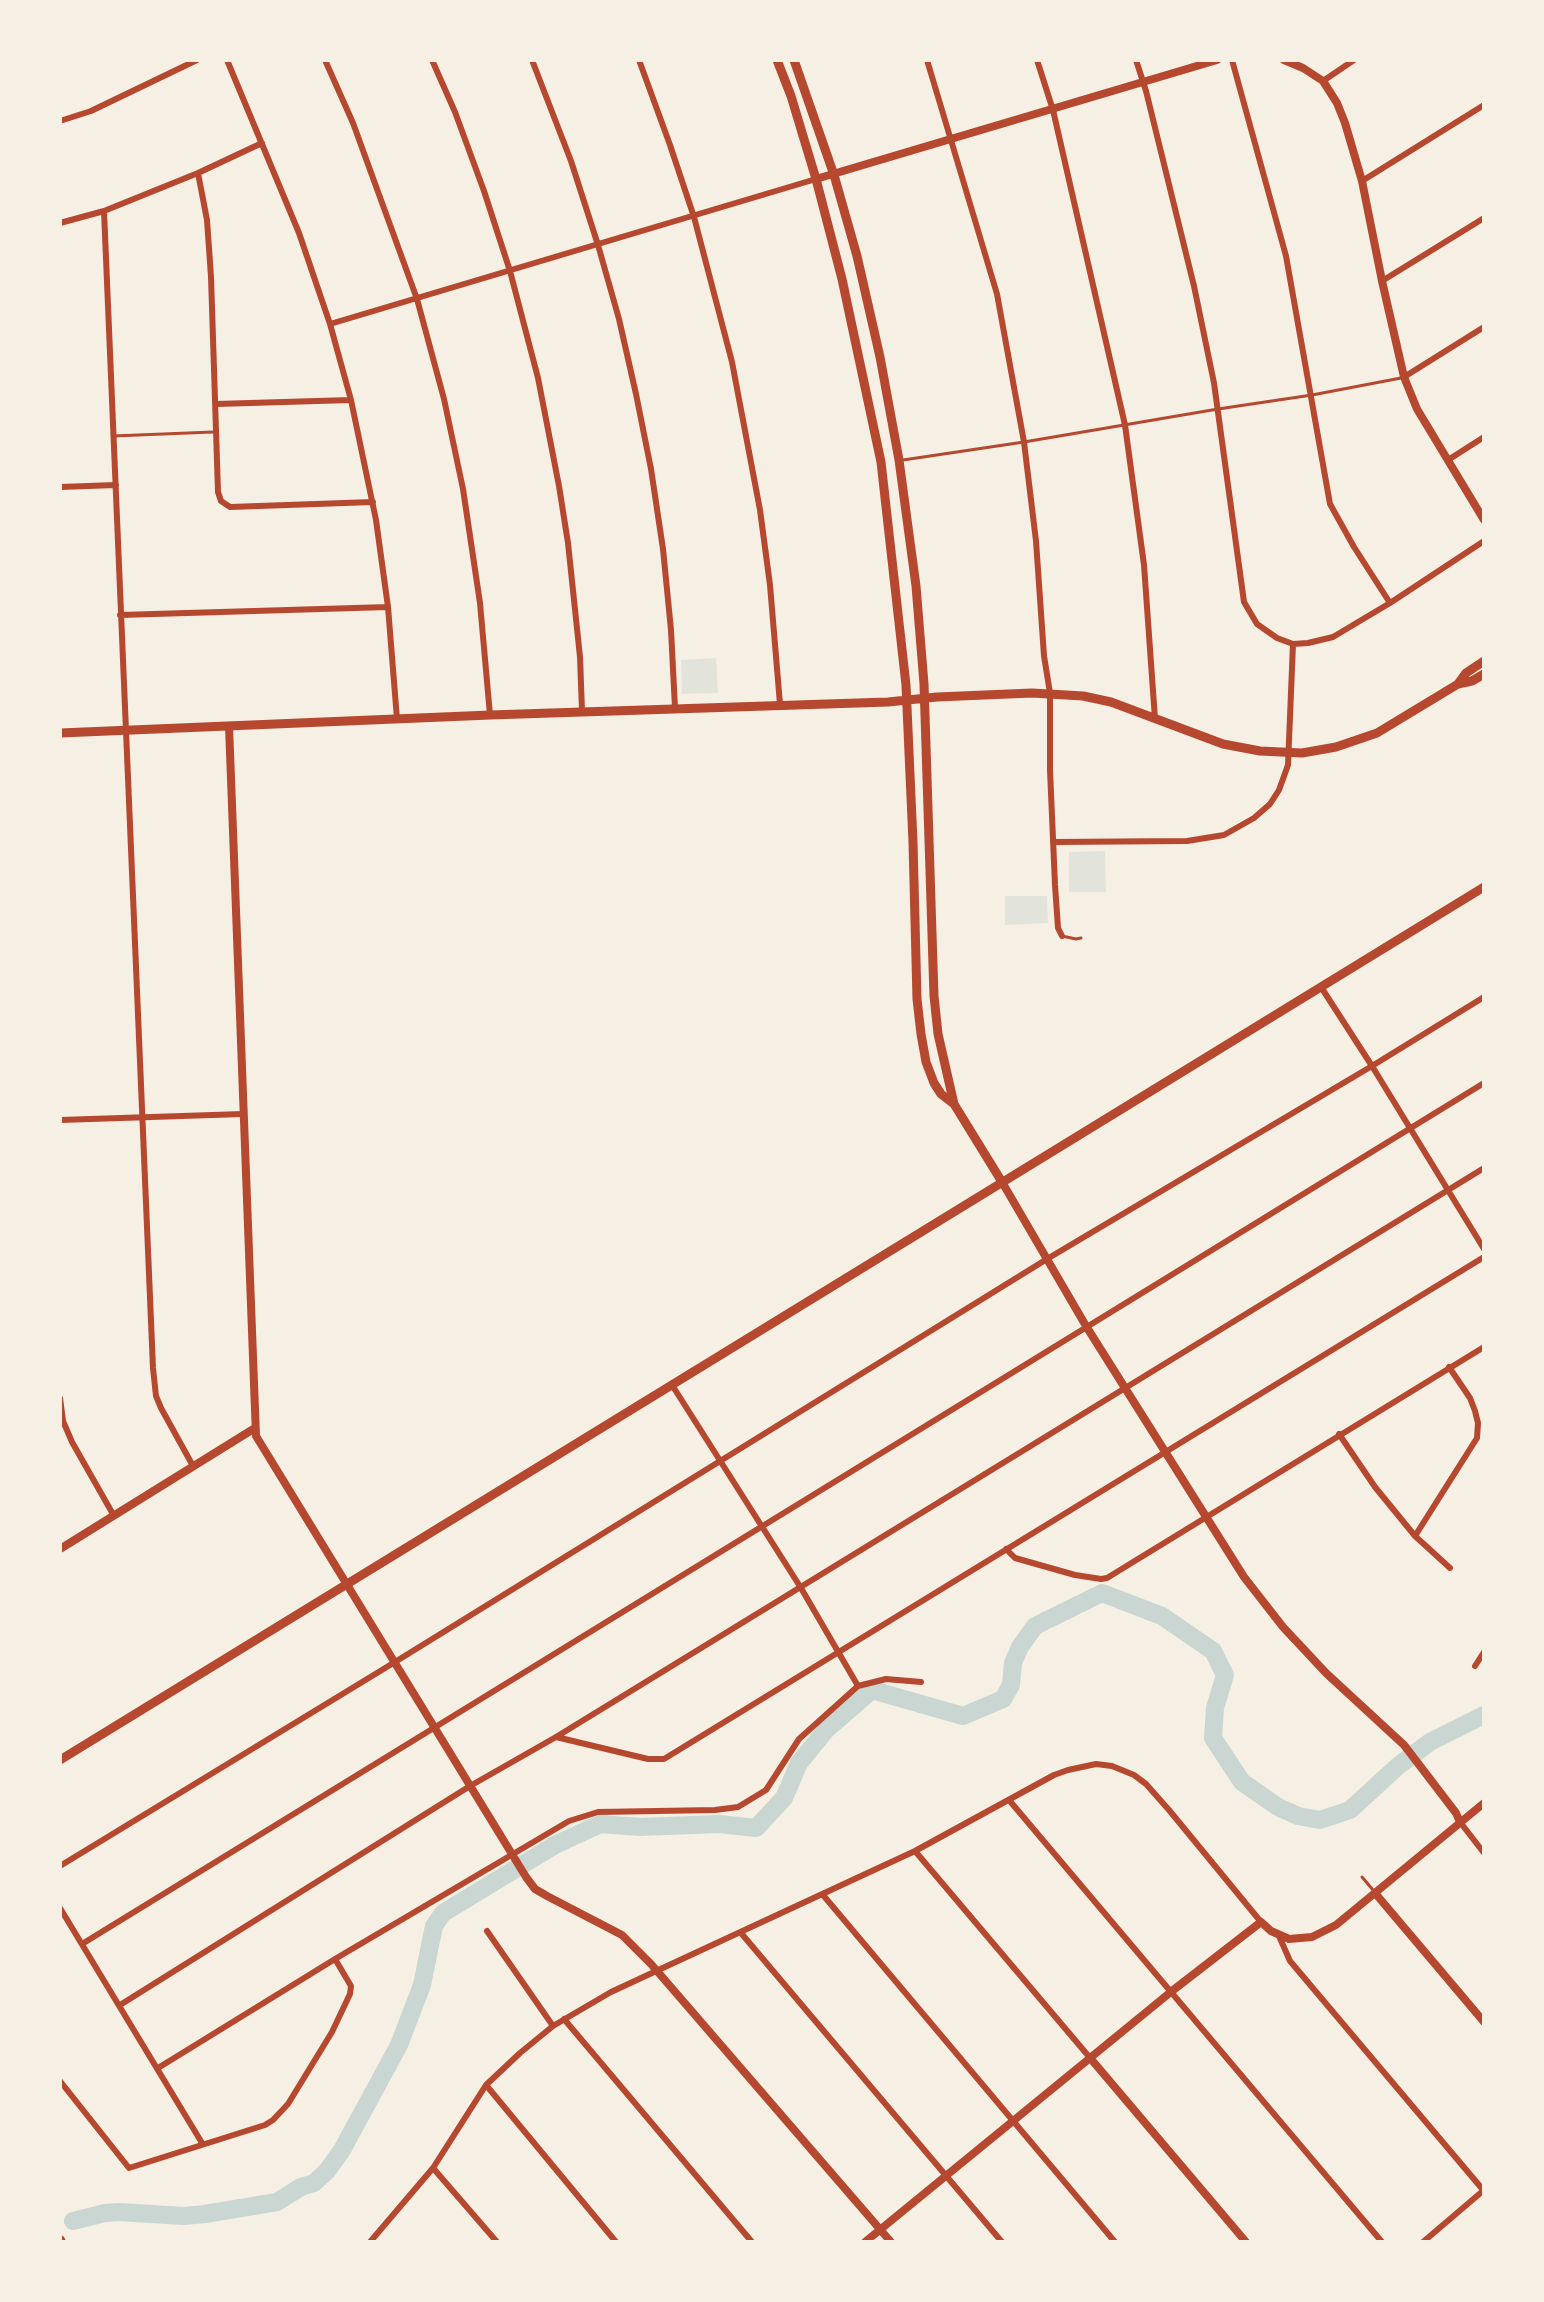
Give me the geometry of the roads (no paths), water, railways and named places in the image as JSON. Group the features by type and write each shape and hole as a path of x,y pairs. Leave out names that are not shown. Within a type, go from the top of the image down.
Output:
{"main road":[{"path":"777,60 816,179 842,279 881,462 906,700 917,999 926,1062 941,1094 954,1104"},
{"path":"794,60 834,175 864,286 899,460 916,586 938,1034 954,1104 1002,1182"},
{"path":"1458,684 1466,673 1484,661"},
{"path":"60,733 1050,693 1111,702 1223,744 1289,753 1336,747 1377,733 1458,684 1484,674"},
{"path":"60,1760 1484,887"}],"street":[{"path":"60,121 91,111 197,60"},
{"path":"227,60 299,233 330,324 351,400 373,502 388,607 397,719"},
{"path":"325,60 353,123 417,299 444,399 463,489 480,603 490,715"},
{"path":"432,60 484,191 510,271 538,378 559,486 575,600 582,711"},
{"path":"532,60 571,161 619,319 651,469 663,549 675,708"},
{"path":"639,60 694,217 748,436 770,585 780,704"},
{"path":"927,60 997,294 1024,442 1050,693 1050,770 1058,928 1062,936"},
{"path":"1037,60 1053,110 1125,425 1144,565 1155,719"},
{"path":"1136,60 1194,286 1218,409 1244,602 1257,624 1293,644 1333,637 1484,541"},
{"path":"330,324 1217,60"},
{"path":"1232,60 1286,256 1330,504 1390,603"},
{"path":"1284,60 1323,81 1337,103 1362,181 1404,377 1417,409 1484,520"},
{"path":"1323,81 1354,60"},
{"path":"1362,181 1484,105"},
{"path":"60,223 104,211 262,143"},
{"path":"198,173 207,220 211,277 218,492 221,501 230,507 373,502"},
{"path":"104,211 153,1368 156,1396 193,1466"},
{"path":"1382,281 1484,218"},
{"path":"1404,377 1484,327"},
{"path":"216,404 351,400"},
{"path":"1448,460 1484,437"},
{"path":"60,487 116,485"},
{"path":"120,615 388,607"},
{"path":"1054,842 1187,841 1224,835 1254,818 1270,804 1285,777 1289,753 1293,644"},
{"path":"229,726 255,1428 260,1443 535,1889 622,1935 891,2242"},
{"path":"1321,987 1484,1249"},
{"path":"60,1866 1047,1259 1484,997"},
{"path":"82,1944 1484,1083"},
{"path":"60,1120 243,1114"},
{"path":"120,2005 470,1786 801,1588 1484,1168"},
{"path":"1002,1182 1086,1326 1244,1577 1276,1620 1326,1673 1404,1745 1484,1853"},
{"path":"556,1737 648,1759 664,1759 1484,1257"},
{"path":"1006,1549 1015,1558 1075,1575 1101,1579 1113,1575 1484,1347"},
{"path":"1415,1536 1477,1438 1475,1411 1449,1367"},
{"path":"672,1385 801,1588 858,1686"},
{"path":"60,1398 63,1421 72,1442 114,1516"},
{"path":"60,1549 255,1428"},
{"path":"1339,1434 1375,1487 1415,1536 1450,1568"},
{"path":"1475,1666 1484,1652"},
{"path":"158,2068 569,1821 598,1812 738,1807 766,1790 799,1739 858,1686 886,1679 921,1682"},
{"path":"370,2242 433,2168 486,2085 553,2026 611,1992 915,1851 1054,1775 1083,1765 1106,1765 1124,1769 1146,1784 1261,1922 1289,1939 1312,1937 1336,1925 1484,1803"},
{"path":"1009,1800 1382,2242"},
{"path":"915,1851 1246,2242"},
{"path":"1375,1893 1484,2022"},
{"path":"823,1895 1115,2242"},
{"path":"60,1908 202,2143"},
{"path":"865,2242 1261,1922"},
{"path":"487,1931 553,2026"},
{"path":"741,1933 1002,2242"},
{"path":"1279,1935 1290,1961 1484,2191 1423,2242"},
{"path":"60,2081 129,2168 265,2125 288,2104 332,2032 352,1989 335,1959"},
{"path":"564,2019 752,2242"},
{"path":"486,2085 616,2242"},
{"path":"433,2168 497,2242"}],"lane":[{"path":"899,460 1312,395 1404,377"},
{"path":"113,436 217,432"},
{"path":"1062,936 1081,938"},
{"path":"1362,1877 1375,1893"}],"waterway":[{"path":"73,2221 119,2212 184,2216 205,2214 277,2202 314,2183 342,2150 399,2045 422,1985 434,1926 443,1913 555,1845 600,1824 640,1827 719,1824 756,1828 784,1798 799,1763 826,1730 872,1690 963,1716 1003,1699 1011,1685 1013,1663 1020,1647 1035,1626 1102,1593 1162,1616 1213,1651 1225,1675 1215,1708 1213,1738 1242,1782 1278,1807 1298,1816 1320,1820 1350,1810 1398,1766 1430,1742 1484,1715"}]}
